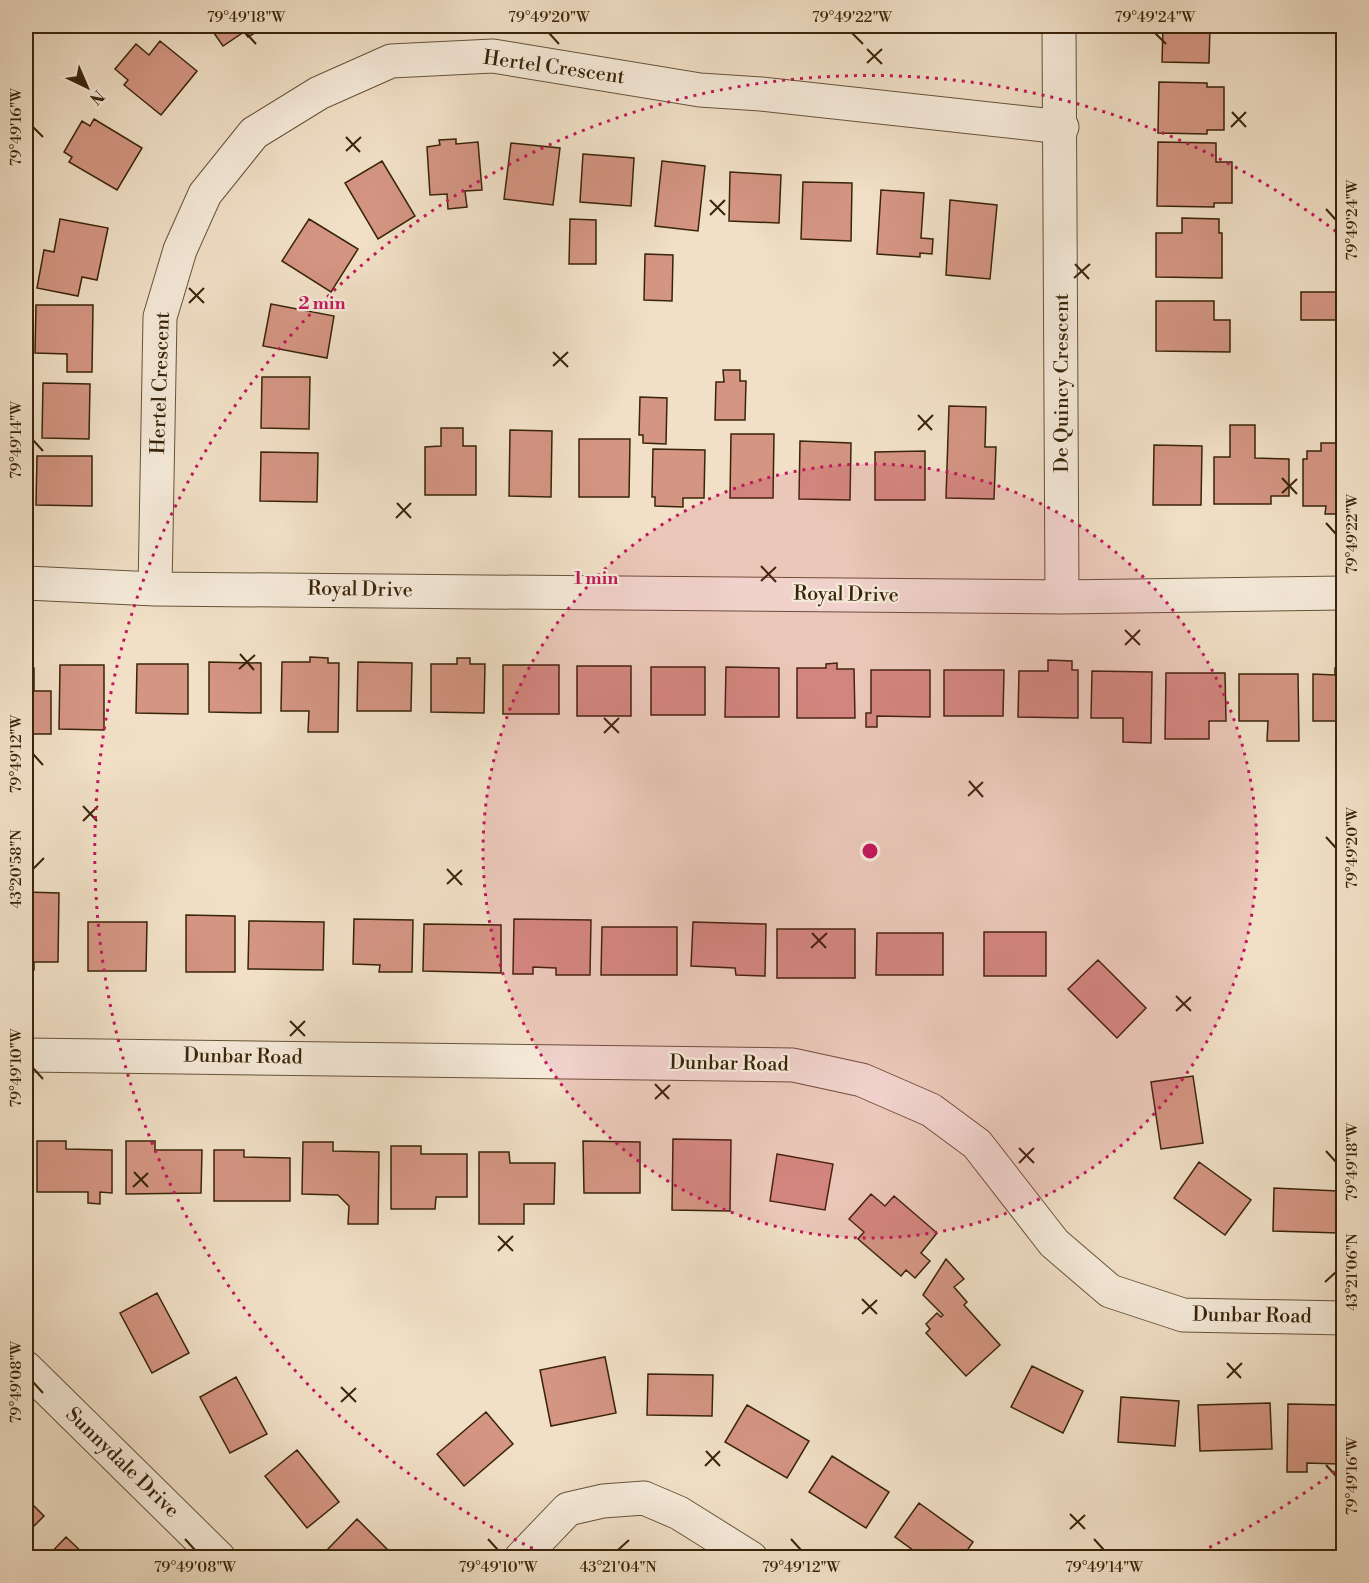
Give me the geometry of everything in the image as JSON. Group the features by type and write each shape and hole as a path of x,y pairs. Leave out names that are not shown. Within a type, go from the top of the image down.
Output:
{"street":[{"name":"De Quincy Crescent","path":"1059,26 1062,127 1062,597"},
{"name":"Hertel Crescent","path":"156,588 160,317 180,250 205,194 254,133 319,93 391,61 493,56 700,90 761,94 1062,127"},
{"name":"Royal Drive","path":"26,583 156,588 1062,597 1344,593"},
{"name":"Dunbar Road","path":"26,1054 793,1065 862,1080 931,1110 978,1144 1054,1244 1110,1291 1183,1315 1344,1318"},
{"name":"Sunnydale Drive","path":"26,1368 219,1557"},
{"path":"521,1557 568,1509 603,1501 644,1498 679,1513 751,1557"}],"building":[{"path":"209,26 266,26 248,37 244,32 223,46"},
{"path":"963,26 1002,26 1001,29"},
{"path":"1163,26 1210,26 1209,63 1162,62"},
{"path":"160,41 197,71 161,115 124,85 128,80 115,69 136,44 149,55"},
{"path":"1159,82 1207,83 1207,87 1224,87 1224,130 1207,130 1207,134 1158,133"},
{"path":"94,119 142,148 117,190 69,162 72,157 64,152 82,121 90,126"},
{"path":"456,139 456,144 478,142 482,190 465,191 467,207 448,209 447,194 430,195 427,147 440,145 439,140"},
{"path":"1158,142 1216,143 1216,162 1232,162 1232,203 1214,203 1214,207 1157,206"},
{"path":"511,143 560,148 553,205 504,199"},
{"path":"583,154 634,158 631,206 580,202"},
{"path":"382,161 415,216 378,239 345,183"},
{"path":"662,161 705,166 698,231 655,226"},
{"path":"730,172 781,175 779,223 729,221"},
{"path":"803,182 852,183 851,241 801,239"},
{"path":"881,190 924,193 921,238 933,239 932,254 920,253 920,257 877,254"},
{"path":"950,200 997,205 990,279 946,275"},
{"path":"1182,218 1219,219 1219,233 1222,233 1222,278 1156,277 1156,233 1182,233"},
{"path":"60,219 108,228 97,280 82,277 78,296 37,288 44,250 54,252"},
{"path":"309,219 358,249 331,292 282,261"},
{"path":"570,219 596,220 596,264 569,264"},
{"path":"645,254 673,255 672,301 644,300"},
{"path":"1301,292 1344,292 1344,320 1301,320"},
{"path":"1156,301 1214,301 1214,320 1230,320 1230,352 1156,351"},
{"path":"271,304 334,316 327,358 263,346"},
{"path":"36,305 93,305 92,372 67,372 67,354 35,353"},
{"path":"723,370 740,370 740,381 746,381 745,420 715,420 716,382 724,382"},
{"path":"262,377 310,377 309,429 261,428"},
{"path":"43,383 90,384 89,439 42,438"},
{"path":"640,397 667,398 666,444 643,443 643,435 639,435"},
{"path":"949,406 986,407 985,447 996,447 994,499 946,498"},
{"path":"1230,425 1255,425 1255,458 1289,459 1289,496 1271,496 1271,504 1214,504 1214,457 1230,457"},
{"path":"441,428 463,428 463,446 476,446 476,495 425,495 425,447 441,446"},
{"path":"510,430 552,431 551,497 509,496"},
{"path":"731,434 774,434 773,498 730,498"},
{"path":"579,439 630,439 629,497 579,497"},
{"path":"800,441 851,443 850,500 799,499"},
{"path":"1321,443 1344,443 1344,514 1325,514 1326,506 1303,506 1303,459 1307,459 1307,451 1321,451"},
{"path":"1154,445 1202,446 1201,505 1153,505"},
{"path":"653,449 705,450 704,498 683,498 683,507 655,506 655,497 652,497"},
{"path":"925,451 925,500 875,500 875,452"},
{"path":"261,452 318,453 317,502 260,501"},
{"path":"37,456 92,456 92,506 36,505"},
{"path":"310,657 328,658 328,663 339,663 338,732 308,732 309,711 281,711 282,662 310,662"},
{"path":"457,658 470,658 470,664 485,664 484,713 431,712 431,664 457,664"},
{"path":"1048,660 1072,661 1072,670 1078,670 1078,718 1018,717 1019,671 1048,671"},
{"path":"209,662 261,663 261,713 209,712"},
{"path":"358,662 412,663 411,711 357,711"},
{"path":"837,663 837,669 854,669 855,718 797,718 797,668 826,668 826,664"},
{"path":"137,664 188,664 188,714 136,713"},
{"path":"60,665 104,665 104,730 59,729"},
{"path":"503,665 559,665 559,714 503,714"},
{"path":"577,666 631,666 631,716 577,716"},
{"path":"651,667 705,667 705,715 651,715"},
{"path":"726,667 779,668 779,717 725,717"},
{"path":"26,668 34,668 34,691 51,691 51,734 26,734"},
{"path":"1335,668 1344,668 1344,721 1313,721 1313,674 1335,675"},
{"path":"871,670 930,670 930,717 877,716 877,727 866,727 866,713 871,713"},
{"path":"944,670 1004,670 1003,716 944,716"},
{"path":"1092,671 1152,672 1151,743 1123,742 1123,718 1091,718"},
{"path":"1166,673 1225,673 1226,721 1209,721 1209,739 1165,739"},
{"path":"1239,674 1298,674 1299,741 1267,741 1268,721 1239,721"},
{"path":"26,892 59,893 58,962 34,962 34,970 26,970"},
{"path":"186,915 235,916 235,972 186,972"},
{"path":"354,919 413,920 412,972 379,972 380,965 353,964"},
{"path":"514,919 591,920 590,975 556,975 556,968 533,967 533,974 513,974"},
{"path":"249,921 324,922 323,970 248,969"},
{"path":"88,922 147,922 146,971 88,971"},
{"path":"693,922 766,924 765,976 736,975 735,968 691,966"},
{"path":"424,924 501,925 501,973 423,971"},
{"path":"602,927 677,927 677,975 601,975"},
{"path":"777,929 855,929 855,978 777,978"},
{"path":"984,932 1046,932 1046,976 984,976"},
{"path":"877,933 943,933 943,975 876,975"},
{"path":"1098,960 1146,1008 1117,1038 1068,989"},
{"path":"1193,1076 1203,1143 1161,1149 1151,1082"},
{"path":"673,1139 731,1140 730,1211 672,1210"},
{"path":"37,1141 66,1141 66,1149 112,1150 112,1193 100,1192 100,1204 88,1203 88,1192 37,1192"},
{"path":"126,1141 155,1141 155,1150 202,1150 201,1193 126,1194"},
{"path":"583,1141 640,1142 640,1193 584,1193"},
{"path":"303,1142 333,1142 333,1151 379,1152 378,1224 348,1224 349,1206 338,1195 302,1194"},
{"path":"391,1146 421,1146 421,1154 467,1154 467,1197 436,1197 435,1209 391,1209"},
{"path":"214,1150 244,1150 244,1157 290,1158 290,1201 214,1201"},
{"path":"479,1152 509,1152 510,1163 555,1163 554,1204 524,1204 524,1224 479,1224"},
{"path":"777,1154 833,1164 825,1210 770,1201"},
{"path":"1199,1162 1251,1200 1225,1235 1174,1198"},
{"path":"1338,1187 1344,1187 1344,1222 1340,1222 1339,1233 1273,1231 1274,1188 1338,1191"},
{"path":"871,1194 885,1206 894,1196 937,1233 921,1253 930,1261 915,1278 906,1270 901,1276 858,1239 864,1232 849,1219"},
{"path":"946,1259 964,1279 954,1287 967,1302 964,1305 1000,1345 966,1376 926,1333 930,1329 926,1324 937,1313 941,1317 943,1315 923,1295"},
{"path":"157,1293 189,1353 152,1373 120,1313"},
{"path":"605,1357 616,1413 551,1426 540,1370"},
{"path":"1032,1366 1083,1391 1063,1433 1011,1407"},
{"path":"648,1374 713,1375 712,1416 647,1415"},
{"path":"236,1377 267,1434 230,1453 200,1397"},
{"path":"1121,1397 1179,1401 1175,1446 1118,1442"},
{"path":"1270,1403 1272,1449 1200,1451 1198,1405"},
{"path":"1288,1404 1344,1405 1344,1451 1339,1451 1339,1464 1307,1463 1307,1472 1287,1472"},
{"path":"747,1405 809,1441 787,1478 725,1442"},
{"path":"486,1412 513,1444 464,1486 437,1454"},
{"path":"297,1450 339,1502 307,1528 265,1476"},
{"path":"832,1456 889,1492 866,1528 809,1492"},
{"path":"26,1498 44,1516 26,1534"},
{"path":"919,1503 973,1542 962,1558 924,1558 895,1537"},
{"path":"357,1519 396,1558 335,1558 327,1550"},
{"path":"66,1537 88,1558 46,1558"}]}
